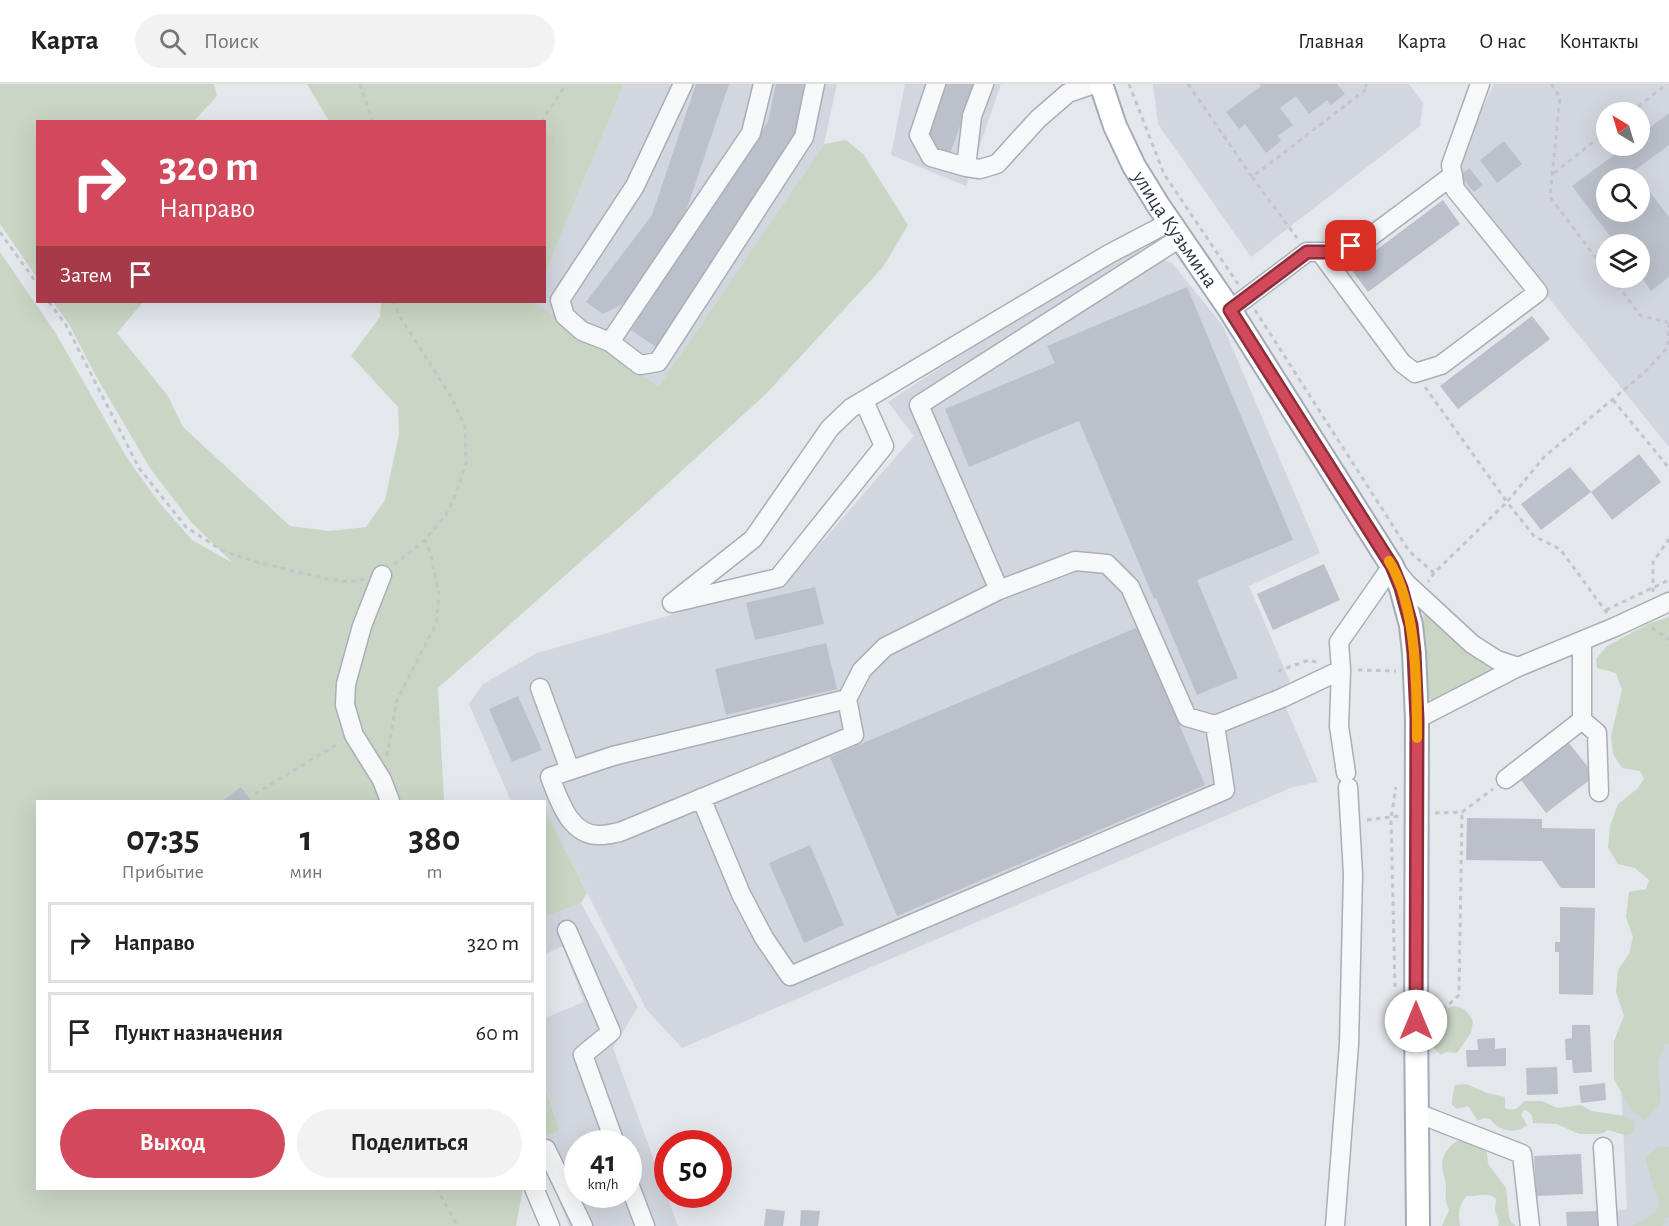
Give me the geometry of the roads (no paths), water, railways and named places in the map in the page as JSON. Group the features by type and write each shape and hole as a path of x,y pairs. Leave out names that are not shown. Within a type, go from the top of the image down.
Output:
{"main road":[{"name":"улица Кузьмина","path":"1101,84 1115,126 1158,205 1175,230 1238,303 1392,566 1401,588 1411,625 1417,719 1418,1226"}],"street":[{"path":"682,84 635,186 560,300 565,316 582,331 610,342 640,365 658,362 804,137 815,84"},
{"path":"610,342 751,133 763,84"},
{"path":"936,84 919,135 931,158 980,169 997,164 1038,119 1068,93 1094,84"},
{"path":"966,167 972,116 984,84"},
{"path":"1313,252 1402,363 1415,373 1441,365 1538,292 1455,189 1451,165 1480,84"},
{"path":"1238,303 1313,252 1336,252 1370,237 1453,175"},
{"path":"864,400 884,446 778,578 672,603 753,539 830,428 851,408 864,400 1109,254 1175,230"},
{"path":"999,590 919,405 1175,230"},
{"path":"847,699 613,756 550,777 559,801 570,820 582,831 599,836 620,832 854,735 847,699 862,670 885,647 999,590 1075,561 1107,564 1130,587 1187,717 1215,725 1282,698 1341,670"},
{"path":"1335,1226 1349,1044 1353,874 1347,780 1339,726 1341,670 1339,642 1392,566 1472,644 1497,660 1518,667"},
{"path":"382,574 362,626 346,684 345,705 354,735 382,780 390,800"},
{"path":"1417,719 1518,667 1669,602"},
{"path":"1582,641 1582,720 1597,734 1599,792"},
{"path":"540,688 570,770"},
{"path":"1506,779 1582,720"},
{"path":"701,798 741,894 764,938 790,976 1225,790 1215,725"},
{"path":"567,930 611,1032 583,1055 610,1130"},
{"path":"1417,1113 1522,1154 1530,1226"},
{"path":"1603,1147 1608,1226"},
{"path":"546,1149 583,1226"},
{"path":"535,1190 550,1226"},
{"path":"638,1208 645,1226"}]}
